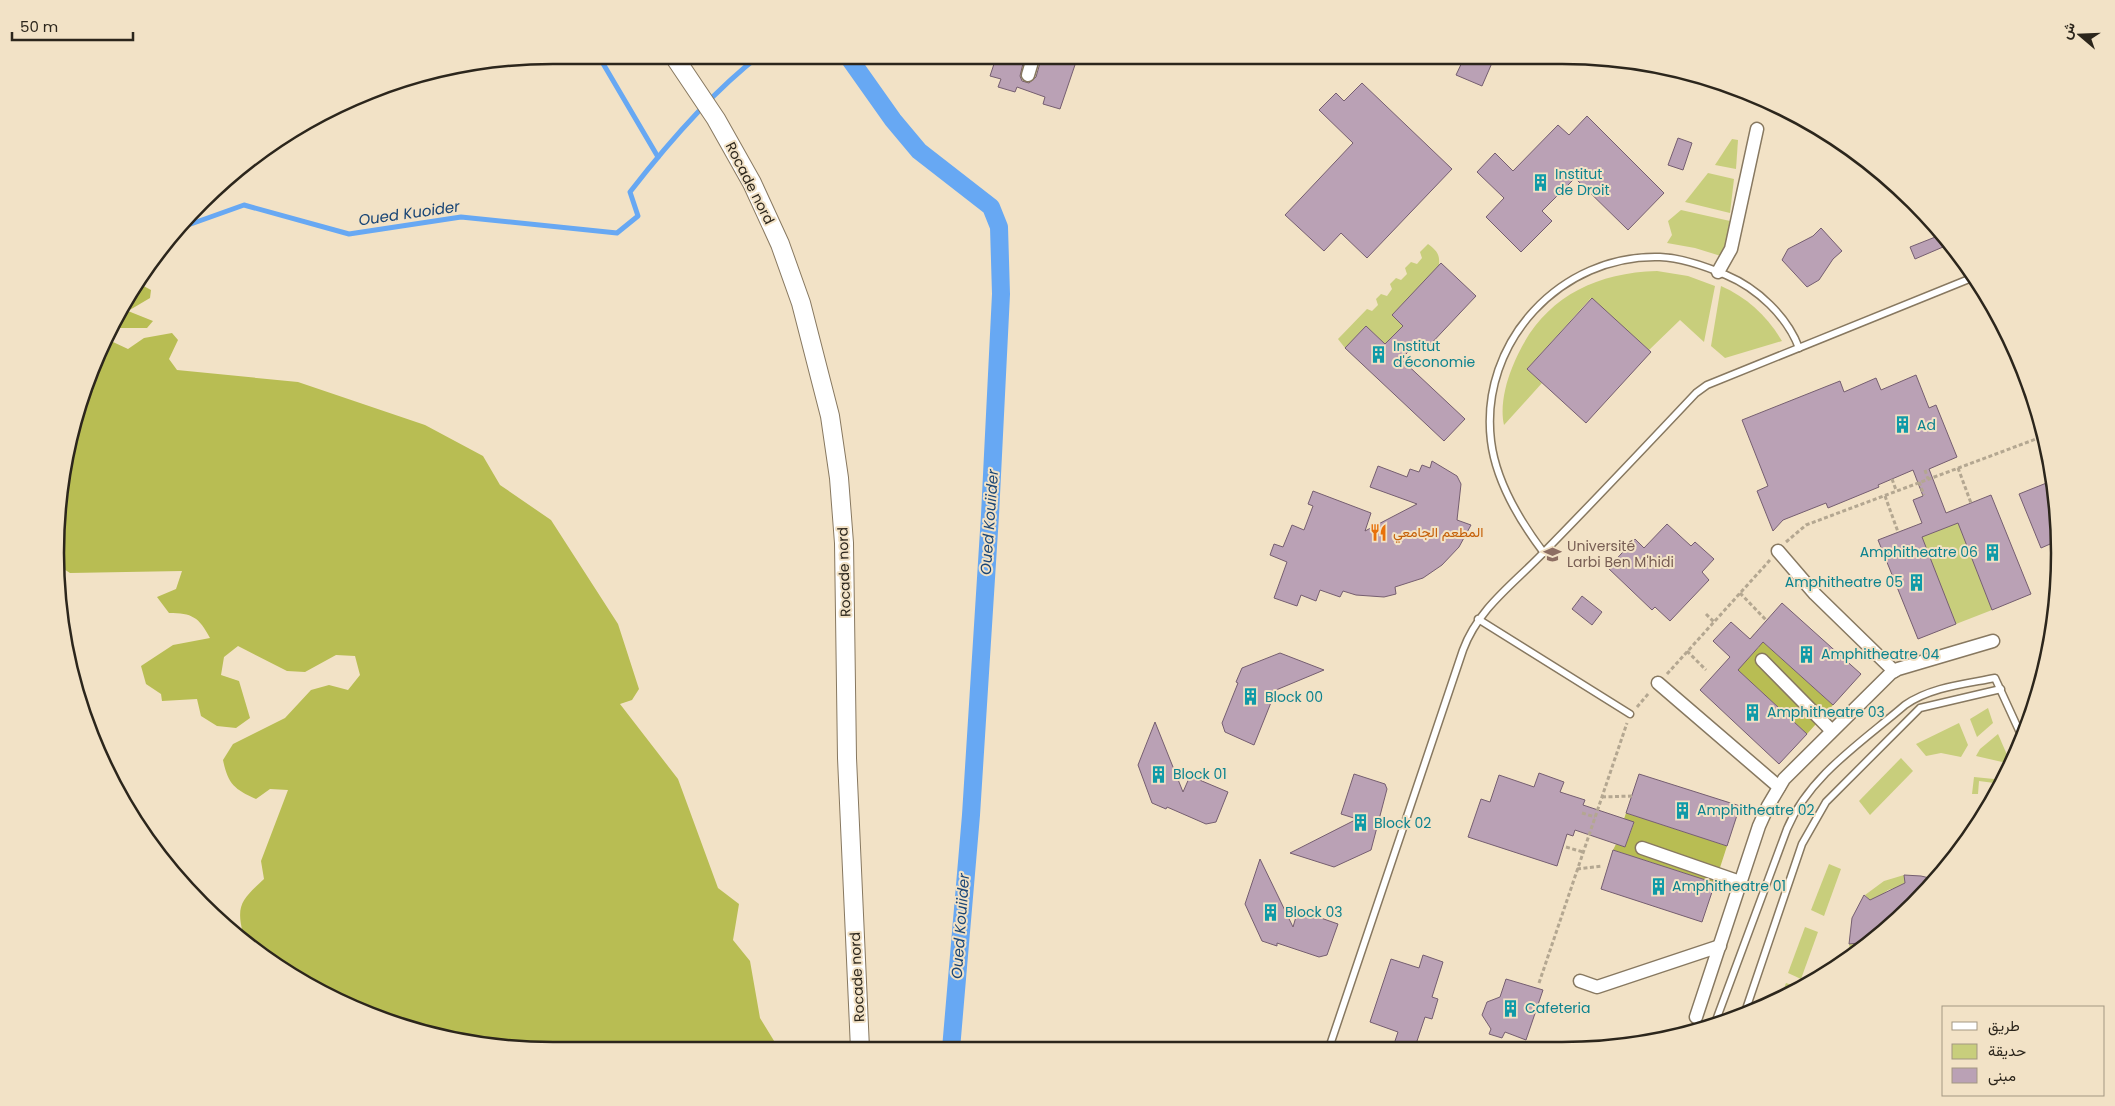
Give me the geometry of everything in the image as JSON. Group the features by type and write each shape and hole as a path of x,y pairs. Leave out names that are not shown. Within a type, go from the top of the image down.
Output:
{"main road":[{"name":"Rocade nord","path":"678,64 716,119 752,183 780,244 801,303 830,416 839,478 844,543 848,758 860,1042"}],"street":[{"path":"1028,75 1031,64"},
{"path":"1718,272 1731,250 1757,129"},
{"path":"1778,551 1815,594 1894,671"},
{"path":"1696,1017 1759,826 1784,779 1882,680 1894,671 1993,641"},
{"path":"1762,660 1832,730"},
{"path":"1658,683 1779,788"},
{"path":"1642,848 1740,882"},
{"path":"1580,981 1597,987 1720,946"}],"lane":[{"path":"1544,553 1503,487 1491,441 1492,393 1498,370 1512,338 1522,323 1545,298 1571,279 1600,266 1641,257 1682,259 1737,280 1766,302 1792,330 1799,348"},
{"path":"1331,1042 1463,650 1478,618 1544,553 1696,393 1717,380 1968,279"},
{"path":"1478,618 1630,714"},
{"path":"1716,1017 1786,830 1798,806 1812,785 1915,698 1932,691 1995,678 2018,728"},
{"path":"1747,1006 1802,844 1826,802 1920,708 2001,689"}],"path":[{"path":"1539,983 1630,714 1778,551 1806,525 2038,438"},
{"path":"1958,468 1971,503"},
{"path":"1925,470 1928,479"},
{"path":"1892,479 1896,490"},
{"path":"1919,482 1924,495"},
{"path":"1885,496 1898,532"},
{"path":"1740,593 1766,620"},
{"path":"1706,614 1714,622"},
{"path":"1687,651 1706,670"},
{"path":"1602,797 1632,796"},
{"path":"1582,813 1595,819"},
{"path":"1566,847 1583,852"},
{"path":"1578,869 1602,866"}],"green space":[{"path":"1732,139 1738,140 1736,169 1715,165"},
{"path":"1708,173 1734,179 1730,213 1685,202"},
{"path":"1681,210 1730,221 1724,257 1695,248 1667,243 1672,235 1668,221"},
{"path":"1428,244 1437,253 1439,266 1392,315 1403,326 1385,344 1366,326 1345,348 1338,339 1367,309 1372,311 1378,305 1376,299 1381,294 1387,296 1392,289 1390,284 1396,278 1401,280 1407,274 1405,268 1411,262 1417,264 1422,258 1420,252"},
{"path":"1657,271 1688,276 1715,286 1704,342 1680,320 1649,350 1591,298 1527,369 1542,383 1504,425 1504,396 1512,368 1523,345 1551,309 1587,285 1632,273"},
{"path":"143,286 151,290 150,298 128,311 153,321 147,328 118,329 129,308"},
{"path":"1721,286 1740,296 1756,309 1782,341 1725,358 1711,346"},
{"path":"172,333 178,340 169,359 177,370 298,382 425,425 483,456 500,485 551,520 618,624 639,689 632,700 620,704 678,779 718,888 739,904 733,940 750,961 760,1018 775,1042 553,1042 489,1038 458,1033 426,1026 366,1005 308,977 281,960 243,931 240,915 246,897 264,879 261,861 288,790 270,789 256,799 233,785 227,775 223,760 233,744 285,718 311,690 329,685 348,690 360,675 355,656 336,655 305,672 287,671 238,646 224,657 221,675 239,681 250,718 236,728 217,726 201,716 197,699 162,701 161,694 146,684 141,666 173,645 210,638 198,621 189,615 169,613 157,597 176,589 182,571 70,573 65,569 64,553 68,489 73,458 80,426 90,396 113,340 113,342 128,349 144,338"},
{"path":"1953,510 1992,610 1956,624 1917,525 1922,523 1927,535 1950,526 1946,513"},
{"path":"1754,634 1833,705 1807,734 1727,660 1732,658 1741,666 1759,647 1750,639"},
{"path":"1988,708 1993,723 1977,737 1970,719"},
{"path":"1959,723 1968,745 1961,757 1941,753 1926,756 1916,744"},
{"path":"1998,734 2007,755 2004,762 1976,756 1980,749"},
{"path":"1901,758 1913,771 1870,815 1859,801"},
{"path":"1974,777 1996,779 1994,783 1979,781 1978,794 1972,794"},
{"path":"1626,813 1727,846 1715,883 1613,850 1616,844 1625,847 1634,823 1624,819"},
{"path":"1829,864 1841,869 1824,916 1811,910"},
{"path":"1904,875 1905,885 1888,890 1872,902 1865,895 1884,881"},
{"path":"1805,927 1818,932 1801,979 1788,973"},
{"path":"1857,943 1850,948 1849,944"},
{"path":"1786,983 1792,985 1784,989"}],"building":[{"path":"994,64 1023,64 1020,76 1022,81 1029,83 1036,77 1040,64 1075,64 1060,109 1043,104 1045,97 1017,87 1015,92 998,87 1001,79 990,76"},
{"path":"1461,64 1492,64 1482,86 1456,75"},
{"path":"1362,83 1452,169 1367,258 1341,233 1324,251 1285,215 1353,143 1319,110 1336,93 1344,101"},
{"name":"Institut de Droit","path":"1587,116 1664,193 1628,230 1575,178 1542,211 1552,221 1521,252 1486,217 1504,198 1477,172 1495,153 1513,171 1558,125 1569,135"},
{"path":"1678,138 1692,143 1683,170 1668,165"},
{"path":"1821,228 1842,251 1833,259 1819,280 1807,287 1782,260 1788,249 1813,236"},
{"path":"1936,237 1943,247 1915,259 1910,247"},
{"name":"Institut d'économie","path":"1441,263 1476,296 1427,348 1419,341 1401,359 1465,419 1444,441 1345,348 1366,326 1385,344 1403,326 1392,315"},
{"path":"1592,298 1651,352 1586,423 1527,369"},
{"path":"1916,375 1929,408 1936,405 1957,457 1929,469 1946,513 1991,495 2031,594 1992,610 1958,523 1922,537 1956,624 1918,639 1878,540 1922,523 1913,500 1923,496 1913,470 1878,485 1879,487 1828,508 1826,503 1783,520 1773,531 1757,491 1768,486 1742,420 1840,381 1844,392 1876,378 1881,390"},
{"name":"المطعم الجامعي","path":"1432,461 1457,476 1461,484 1457,520 1471,525 1459,547 1442,565 1423,578 1395,587 1396,594 1384,597 1356,595 1343,591 1340,597 1320,590 1316,601 1301,595 1297,606 1274,598 1287,562 1270,555 1274,544 1283,547 1292,525 1304,530 1313,506 1308,504 1313,491 1371,513 1365,531 1417,504 1370,487 1378,466 1407,477 1410,469 1419,472 1422,465 1430,468"},
{"path":"2046,483 2051,544 2041,548 2019,494"},
{"path":"1667,524 1691,546 1695,542 1714,559 1702,572 1709,580 1670,621 1655,607 1652,610 1608,568 1635,539 1644,548"},
{"path":"1582,596 1602,612 1592,625 1572,609"},
{"path":"1782,603 1861,674 1833,705 1763,642 1738,670 1807,734 1779,764 1700,690 1730,657 1713,641 1731,622 1750,639"},
{"name":"Block 00","path":"1280,653 1324,670 1276,690 1254,745 1225,732 1222,723 1242,668"},
{"name":"Block 01","path":"1155,722 1183,792 1190,776 1228,792 1216,822 1206,824 1167,807 1166,809 1152,803 1138,765"},
{"path":"1539,773 1564,782 1560,792 1585,800 1583,805 1634,822 1625,847 1575,830 1573,836 1567,834 1557,866 1468,837 1481,799 1490,802 1499,775 1534,787"},
{"name":"Block 02","path":"1354,774 1385,784 1387,789 1371,850 1334,867 1290,853 1357,819 1341,814"},
{"name":"Amphitheatre 02","path":"1639,774 1740,806 1727,846 1626,813"},
{"name":"Amphitheatre 01","path":"1613,850 1715,883 1702,922 1601,889"},
{"name":"Block 03","path":"1260,859 1293,927 1298,910 1338,924 1327,955 1319,957 1277,943 1277,946 1262,941 1245,904"},
{"path":"1904,875 1928,878 1885,921 1857,943 1849,944 1852,918 1864,895 1870,900 1905,883"},
{"path":"1423,955 1443,962 1432,997 1438,999 1432,1019 1425,1017 1417,1042 1395,1042 1398,1032 1370,1022 1391,959 1419,968"},
{"name":"Cafeteria","path":"1506,979 1543,990 1526,1040 1505,1032 1502,1038 1489,1034 1491,1029 1482,1015 1487,1002 1500,997"}],"waterway":[{"name":"Oued Kuoider","path":"603,64 658,157"},
{"name":"Oued Kuoider","path":"191,224 244,205 349,234 461,217 617,233 638,216 630,192 644,174 707,102 749,64"},
{"name":"Oued Kouiider","path":"853,64 893,120 919,151 991,207 999,227 1001,294 990,515 971,815 952,1042"}],"place":[{"name":"Institut de Droit","path":"1541,182"},
{"name":"Institut d'économie","path":"1379,354"},
{"name":"Ad","path":"1903,425"},
{"name":"المطعم الجامعي","path":"1379,532"},
{"name":"Amphitheatre 06","path":"1992,552"},
{"name":"Université Larbi Ben M'hidi","path":"1553,554"},
{"name":"Amphitheatre 05","path":"1917,582"},
{"name":"Amphitheatre 04","path":"1807,654"},
{"name":"Block 00","path":"1251,697"},
{"name":"Amphitheatre 03","path":"1753,712"},
{"name":"Block 01","path":"1159,774"},
{"name":"Amphitheatre 02","path":"1683,810"},
{"name":"Block 02","path":"1360,823"},
{"name":"Amphitheatre 01","path":"1658,886"},
{"name":"Block 03","path":"1271,912"},
{"name":"Cafeteria","path":"1511,1008"}]}
